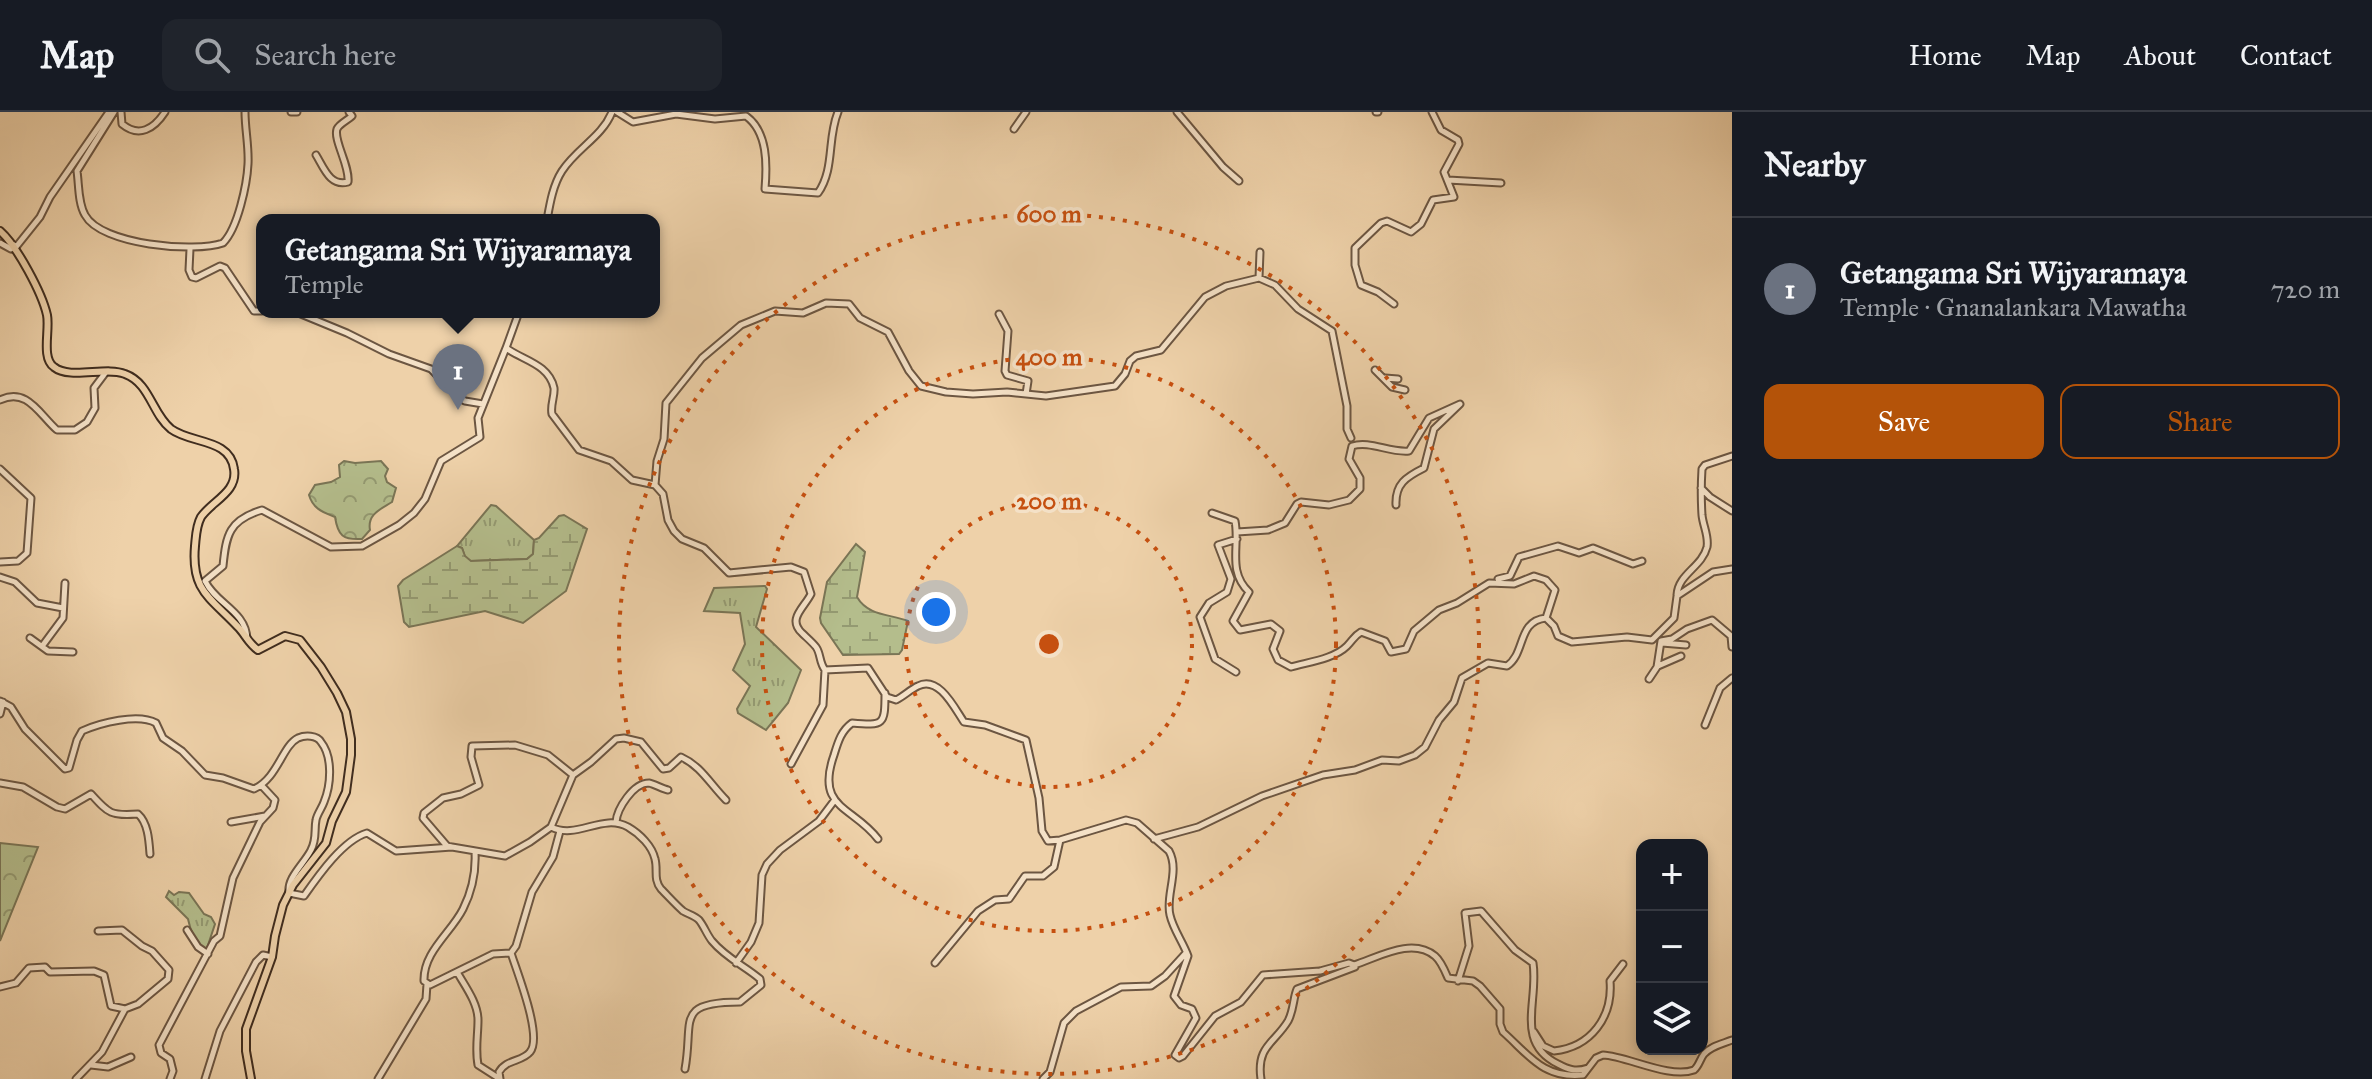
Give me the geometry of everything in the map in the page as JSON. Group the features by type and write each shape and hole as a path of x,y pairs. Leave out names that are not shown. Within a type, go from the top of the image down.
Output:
{"main road":[{"path":"0,231 15,246 46,313 49,328 47,356 50,363 64,372 116,371 132,377 143,386 169,427 183,436 214,445 231,460 235,470 232,484 197,526 194,573 202,589 258,650 285,636 300,640 321,667 346,712 351,739 347,786 326,843 289,893 275,936 272,957 246,1029 251,1079"}],"street":[{"path":"0,243 11,249 40,217 50,197 111,112"},
{"path":"111,112 77,171 84,215 110,232 148,244 190,249 223,243 232,230 248,163 245,112"},
{"path":"121,112 122,124 130,131 146,131 154,127 165,112"},
{"path":"316,155 330,179 342,184 348,182 349,173 336,133 338,126 352,116 349,112"},
{"path":"548,214 555,185 563,170 603,130 614,112 633,122 676,114 715,119 746,116 757,127 764,146 767,166 765,189 818,193 823,187 831,159 838,112"},
{"path":"1014,129 1026,112"},
{"path":"1177,112 1223,167 1239,181"},
{"path":"1394,304 1378,292 1361,285 1355,265 1355,248 1387,221 1411,232 1421,224 1433,200 1454,197 1444,172 1459,144 1458,140 1441,130 1432,112"},
{"path":"1447,180 1501,183"},
{"path":"190,249 189,270 192,277 220,266 225,268 256,311"},
{"path":"1259,278 1260,252"},
{"path":"655,485 657,461 664,439 666,403 702,358 741,325 775,311 803,313 820,305 849,304 860,318 888,332 909,371 921,386 946,392 1046,396 1115,386 1125,374 1130,361 1136,356 1161,350 1205,297 1226,286 1259,278 1275,285 1298,309 1332,331 1351,438"},
{"path":"999,314 1008,331 1005,371 1007,375 1028,381 1026,394"},
{"path":"311,318 389,354 431,369 458,397 483,404"},
{"path":"247,639 242,619 209,589 205,581 223,566 226,535 230,529 249,514 262,510 331,547 362,546 399,525 425,499 441,461 477,441 480,431 478,418 517,318"},
{"path":"506,348 535,363 549,379 554,390 552,414 579,450 611,461 632,480 655,485 663,494 668,520 682,539 704,548 729,573 791,567 804,572 811,594 795,623 818,650 819,661 825,670 823,705 791,764"},
{"path":"1375,370 1392,387 1405,390"},
{"path":"0,400 15,395 24,397 57,430 75,430 94,413 94,388 106,372"},
{"path":"1384,378 1398,379"},
{"path":"1236,672 1215,659 1200,617 1209,603 1227,592 1231,579 1218,545 1238,535 1268,530 1285,523 1301,502 1329,505 1349,500 1360,489 1360,478 1349,459 1352,446 1368,444 1409,451 1429,418 1459,403 1446,420 1434,429 1424,468 1400,482 1396,505"},
{"path":"1652,640 1674,618 1678,583 1706,549 1708,537 1703,519 1702,469 1705,465 1732,456"},
{"path":"0,469 31,498 31,518 27,553 18,561 0,562"},
{"path":"1701,487 1732,511"},
{"path":"1212,513 1235,521 1238,535 1233,557 1240,584 1249,592 1233,621 1240,630 1271,624 1280,631 1273,649 1278,660 1291,667 1333,654 1361,632 1385,641 1391,652 1406,649 1414,631 1439,610 1494,581 1510,576 1519,557 1558,546 1579,553 1593,548 1633,564 1642,561"},
{"path":"1677,596 1713,572 1732,569"},
{"path":"1494,581 1514,584 1534,576 1546,580 1555,590 1546,618"},
{"path":"0,577 15,582 37,603 63,608"},
{"path":"43,645 63,618 65,583"},
{"path":"1546,618 1558,636 1572,642 1627,637 1686,645"},
{"path":"1154,839 1198,827 1262,796 1323,775 1355,770 1382,760 1399,761 1415,755 1425,747 1439,720 1454,702 1462,678 1488,663 1507,666 1519,654 1526,628 1538,619 1546,618"},
{"path":"1661,642 1712,620 1731,636 1732,647"},
{"path":"30,638 48,651 73,652"},
{"path":"1649,679 1657,667 1661,642"},
{"path":"1657,667 1681,656"},
{"path":"825,670 868,668 887,697 896,700 918,686 932,685 944,693 964,722 985,725 1026,740 1039,798 1042,831 1048,841 1126,820 1137,823 1172,856 1170,915 1186,952 1174,996 1181,1005 1192,1009 1196,1018 1176,1049 1175,1055 1179,1058 1215,1016 1241,1002 1263,975 1320,971 1349,963 1354,965 1412,947 1437,957 1448,978 1473,981 1480,986 1500,1009 1503,1032 1542,1072 1565,1078 1579,1077 1596,1058 1608,1055 1662,1073 1684,1073 1696,1067 1703,1055 1713,1047 1732,1040"},
{"path":"1705,725 1720,688 1732,678"},
{"path":"878,839 867,825 846,813 834,801 828,788 828,771 841,734 852,723 874,725 880,722 885,715 885,692"},
{"path":"0,714 1,702 11,707 25,729 65,769 69,768 82,731 147,719 156,723 163,738 182,751 205,775 223,778 248,789 262,786 295,740 315,737 321,741 328,757 329,783 316,820 315,841 288,884 289,893 304,896 325,867 360,835 367,833 396,851 452,847"},
{"path":"573,775 548,755 515,745 472,746 471,757 479,785 443,798 424,813 423,818 447,846 475,852 511,854 551,827 573,775 616,739 624,738 641,742 663,769 669,768 681,757 686,759 702,770 710,784 726,800"},
{"path":"0,783 23,787 57,807 70,808 91,794 102,808 115,816 138,814 142,816 148,835 150,854"},
{"path":"616,822 619,806 642,785 648,783 668,790"},
{"path":"170,1079 173,1071 170,1059 161,1053 159,1045 214,941 220,936 233,878 265,816 273,808 275,800 262,786"},
{"path":"736,963 751,942 759,923 762,875 767,864 819,821 834,801"},
{"path":"231,822 265,816"},
{"path":"551,827 560,831 575,831 616,822 629,827 644,839 655,859 659,887 683,911 698,920 713,942 736,963 758,977 761,985 740,1002 715,1002 694,1011 687,1020 689,1048 685,1069"},
{"path":"511,953 516,946 532,892 553,857 560,831"},
{"path":"935,963 978,911 995,900 1009,899 1025,876 1043,876 1054,867 1060,840"},
{"path":"378,1079 426,999 425,963 463,909 471,887 475,852"},
{"path":"1458,981 1469,946 1465,913 1481,911 1515,950 1533,963 1533,1041 1545,1057 1571,1071 1589,1068"},
{"path":"0,987 16,983 29,968 45,967 50,972 94,971 104,975 111,1006 125,1009 138,1004 168,979 169,970 152,951 122,930 98,931"},
{"path":"187,930 198,947 208,954"},
{"path":"1043,1079 1050,1072 1064,1023 1076,1011 1121,987 1151,986 1173,969 1186,952"},
{"path":"427,984 493,954 511,953"},
{"path":"500,1079 502,1066 529,1054 535,1038 511,953"},
{"path":"205,1079 220,1031 248,976 263,955 272,957"},
{"path":"1531,1028 1543,1046 1554,1051 1589,1040 1604,1016 1612,991 1610,981 1623,964"},
{"path":"1261,1079 1259,1068 1266,1047 1286,1024 1297,989 1354,965"},
{"path":"457,972 478,1018 475,1048 478,1065 500,1079"},
{"path":"76,1079 102,1052 125,1009"},
{"path":"91,1065 108,1067 131,1057"}],"green space":[{"path":"344,461 381,461 388,469 385,476 387,482 396,488 392,502 373,516 370,530 362,539 342,536 335,517 316,507 309,495 315,485 340,477 339,465"},
{"path":"491,505 534,540 533,554 527,559 470,561 462,548 457,546"},
{"path":"564,515 587,529 566,591 523,623 485,611 409,627 404,622 398,586 403,580 457,546 471,561 527,559 533,554 534,540 559,516"},
{"path":"856,544 865,552 857,597 873,611 908,621 899,654 843,655 821,623 827,582"},
{"path":"765,586 767,589 756,627 801,670 788,703 766,730 738,713 737,709 750,686 733,670 745,644 740,613 704,611 714,588"},
{"path":"0,843 38,847 0,941"},
{"path":"169,891 174,895 189,893 204,914 211,917 215,924 206,951 199,945 188,919 166,897"}],"place":[{"name":"Getangama Sri Wijyaramaya","path":"458,410"}]}
